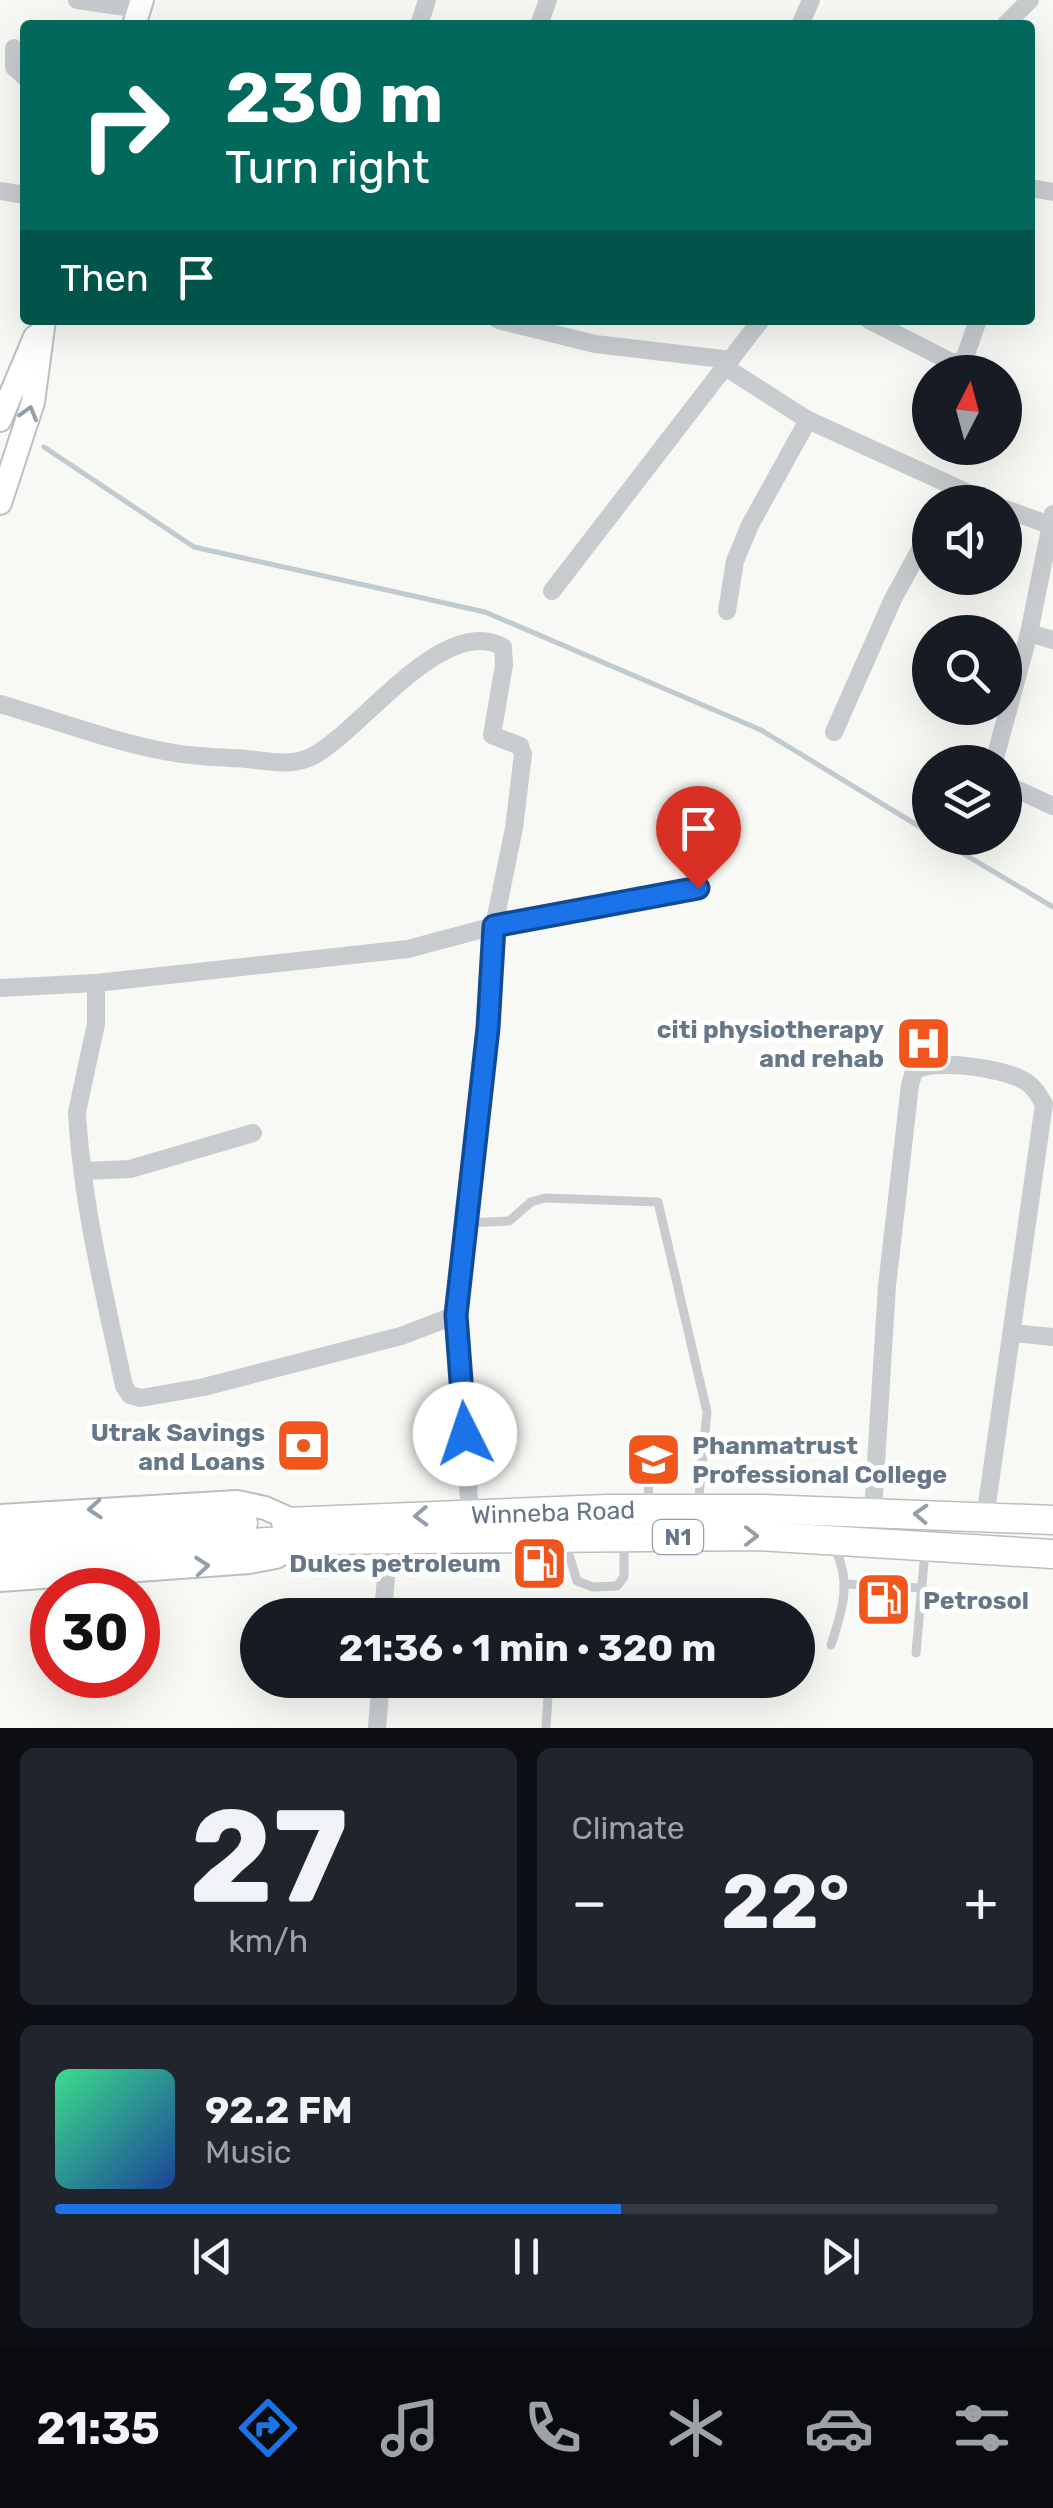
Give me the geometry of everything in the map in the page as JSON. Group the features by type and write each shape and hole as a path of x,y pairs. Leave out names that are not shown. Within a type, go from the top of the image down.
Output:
{"highway":[{"name":"Winneba Road","path":"0,1537 298,1530 470,1514 649,1508 1053,1520"},
{"name":"Winneba Road","path":"298,1530 390,1538 829,1538 1053,1554"},
{"name":"Winneba Road","path":"0,1557 186,1535"}],"main road":[{"path":"0,420 4,390 40,325"},
{"path":"0,502 33,402 42,325"},
{"name":"Winneba Road","path":"0,1516 237,1502 265,1508 298,1530 276,1556 249,1562 0,1580"}],"street":[{"path":"76,0 139,11"},
{"path":"1010,20 1030,0"},
{"path":"14,48 14,66 20,72"},
{"path":"518,325 595,344 728,363 808,420 930,485"},
{"path":"552,591 626,500 757,325"},
{"path":"879,325 953,362 964,360 976,325"},
{"path":"728,610 735,561 750,525 808,420"},
{"path":"999,745 1029,633 1052,520 1022,513"},
{"path":"834,732 912,565"},
{"path":"1029,633 1053,640"},
{"path":"0,704 169,752 292,763 330,744 421,665 458,646 497,643 505,654 492,734 520,746 523,754 514,828 494,926 488,1028 456,1315 470,1514"},
{"path":"1022,792 1053,806"},
{"path":"0,988 96,983 408,949 494,926 698,888"},
{"path":"96,983 98,1009 77,1112 88,1208 120,1369 130,1395 141,1398 204,1387 402,1336 456,1315"},
{"path":"873,1512 887,1286 914,1071 926,1063 978,1068 1022,1078 1044,1104 1044,1177 1014,1333 986,1518"},
{"path":"84,1171 130,1169 253,1133"},
{"path":"1014,1333 1053,1337"},
{"path":"385,1598 390,1538"},
{"path":"377,1728 380,1698"}],"lane":[{"path":"466,1223 509,1222 531,1202 545,1198 658,1202 707,1412 698,1508"},
{"path":"647,1439 649,1508"},
{"path":"564,1538 576,1581 593,1587 617,1586 624,1576 624,1538"},
{"path":"829,1538 842,1563 846,1584 831,1644"},
{"path":"916,1653 925,1543"},
{"path":"846,1584 922,1588"},
{"path":"546,1728 547,1698"}],"waterway":[{"path":"44,447 194,547 485,612 761,730 912,822"},
{"path":"966,855 1053,907"}],"place":[{"name":"citi physiotherapy and rehab","path":"923,1043"},
{"name":"Utrak Savings and Loans","path":"304,1446"},
{"name":"Phanmatrust Professional College","path":"653,1459"},
{"name":"Dukes petroleum","path":"540,1563"},
{"name":"Petrosol","path":"884,1600"}],"route":[{"path":"465,1434 456,1315 488,1028 494,926 698,888"}]}
